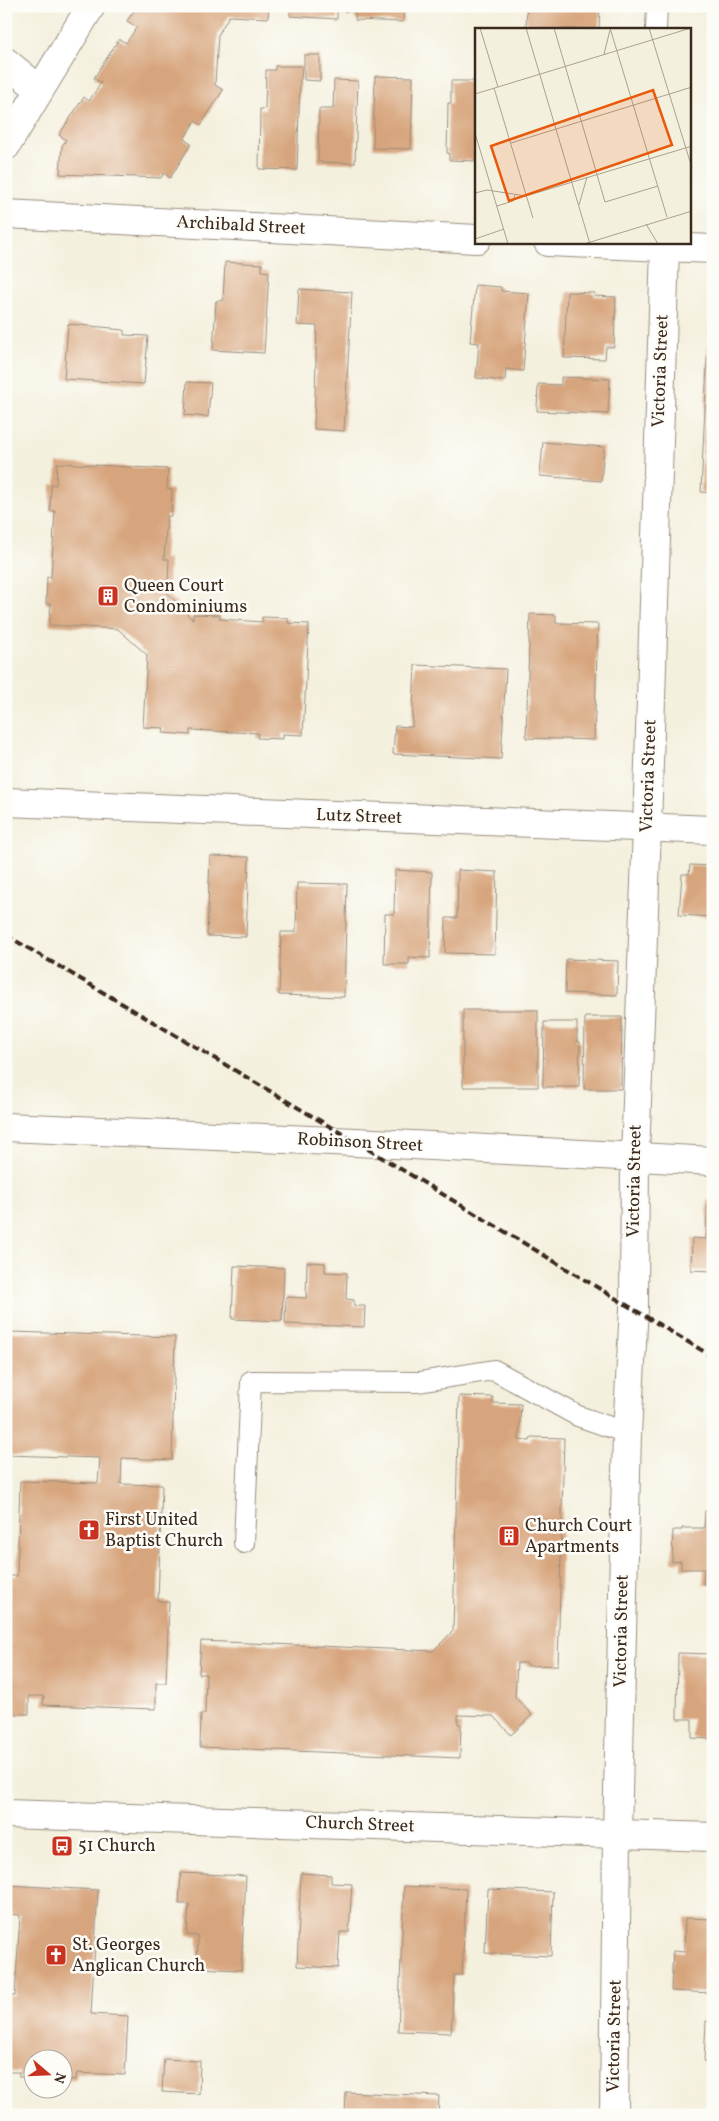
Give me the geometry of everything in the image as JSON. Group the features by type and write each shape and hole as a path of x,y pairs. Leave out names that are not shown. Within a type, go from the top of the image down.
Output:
{"street":[{"path":"6,146 91,6"},
{"path":"6,62 40,90"},
{"name":"Archibald Street","path":"6,214 475,239"},
{"path":"602,244 713,249"},
{"name":"Victoria Street","path":"614,2115 617,1833 627,1433 634,1308 634,1157 647,828 657,246"},
{"name":"Lutz Street","path":"6,802 713,830"},
{"name":"Robinson Street","path":"6,1127 713,1160"},
{"name":"Church Street","path":"6,1814 713,1837"}],"lane":[{"path":"656,28 657,6"},
{"path":"244,1543 251,1381 419,1382 494,1370 578,1416 627,1433"}],"building":[{"path":"137,6 269,6 268,18 229,16 218,35 215,85 223,90 201,125 195,121 184,139 191,144 170,178 164,173 161,178 60,174 62,146 66,140 59,135 84,97 89,101 101,83 94,78 119,39 126,43 137,27 127,21"},
{"path":"282,6 404,6 403,22 355,20 356,12 337,11 337,19 290,16 290,8 282,8"},
{"path":"527,6 600,6 599,28 526,28"},
{"path":"706,6 713,6 713,13 706,12"},
{"path":"304,55 320,55 320,81 304,80"},
{"path":"275,66 302,66 297,170 259,169 260,109 265,109 266,70 275,70"},
{"path":"375,76 413,77 411,149 373,148"},
{"path":"334,80 358,81 355,163 318,162 319,109 333,109"},
{"path":"451,81 475,81 475,161 449,160 449,153 447,153 448,103 451,103"},
{"path":"225,262 262,264 262,271 269,272 264,353 213,350 216,301 223,301"},
{"path":"475,285 501,287 501,291 529,293 523,371 506,369 505,381 476,378 479,343 470,342"},
{"path":"299,289 352,292 344,431 314,429 317,326 297,325"},
{"path":"567,292 595,293 594,296 616,297 614,347 606,347 605,359 564,358"},
{"path":"713,319 713,493 701,492 709,322"},
{"path":"68,324 124,330 124,335 148,336 144,384 64,379"},
{"path":"561,377 610,379 608,414 537,411 538,384 561,385"},
{"path":"187,382 211,383 208,417 185,415"},
{"path":"543,442 604,447 601,481 540,476"},
{"name":"Queen Court Condominiums","path":"57,463 168,469 167,489 172,490 171,516 167,516 164,559 169,559 168,585 163,585 163,588 191,618 193,619 193,614 220,615 220,619 262,622 262,617 288,618 288,623 309,624 303,735 283,734 283,739 257,738 258,733 190,730 190,735 163,733 164,728 143,727 147,655 118,629 49,625 51,604 46,604 47,577 51,577 55,511 50,511 51,484 56,485"},
{"path":"530,614 556,615 556,623 598,624 594,740 526,738"},
{"path":"415,665 506,669 501,759 393,754 395,726 412,727"},
{"path":"210,856 249,857 246,937 207,936"},
{"path":"690,865 713,866 713,917 679,915 682,874 689,874"},
{"path":"395,870 432,872 430,958 409,957 409,964 384,964 385,914 394,914"},
{"path":"458,870 497,872 495,954 445,953 446,918 457,918"},
{"path":"297,883 347,884 344,997 279,995 281,932 296,932"},
{"path":"566,959 618,961 617,995 565,993"},
{"path":"463,1010 538,1010 538,1087 463,1087"},
{"path":"585,1017 622,1017 621,1089 584,1089"},
{"path":"544,1022 577,1022 577,1041 580,1042 579,1087 543,1087"},
{"path":"708,1200 713,1201 713,1271 691,1270 692,1238 706,1239"},
{"path":"307,1262 325,1263 325,1272 347,1273 346,1299 354,1300 354,1306 365,1306 364,1327 285,1324 286,1297 306,1298"},
{"path":"234,1266 284,1268 282,1321 232,1319"},
{"name":"First United Baptist Church","path":"10,1332 175,1337 172,1460 122,1458 121,1484 162,1485 158,1601 169,1602 166,1683 156,1683 156,1709 43,1705 44,1696 29,1696 29,1714 6,1714 6,1576 17,1576 20,1481 98,1483 100,1458 6,1455"},
{"name":"Church Court Apartments","path":"459,1396 493,1397 492,1403 521,1404 519,1440 530,1441 531,1437 564,1438 558,1665 528,1666 527,1663 517,1663 515,1697 532,1715 511,1735 493,1716 458,1715 458,1724 461,1724 460,1758 200,1747 201,1714 205,1714 206,1674 199,1674 201,1641 433,1651 453,1631"},
{"path":"705,1511 713,1511 713,1584 703,1584 704,1569 681,1569 681,1561 672,1562 673,1530 704,1528"},
{"path":"678,1653 713,1654 713,1739 692,1738 692,1719 677,1719"},
{"path":"181,1873 246,1876 241,1970 197,1968 198,1936 187,1935 189,1904 179,1904"},
{"path":"301,1873 331,1875 331,1883 352,1884 349,1932 340,1932 338,1968 297,1966"},
{"name":"St. Georges Anglican Church","path":"6,1885 98,1890 91,2014 128,2016 125,2075 77,2073 76,2080 72,2080 72,2048 22,2048 22,2077 19,2077 19,2072 6,2072 6,1995 15,1996 20,1915 6,1914"},
{"path":"404,1886 466,1889 462,1975 454,1975 451,2033 398,2031"},
{"path":"488,1889 553,1892 551,1956 485,1953"},
{"path":"685,1918 713,1919 713,1993 671,1991 673,1951 684,1952"},
{"path":"706,2021 713,2022 713,2062 704,2062"},
{"path":"164,2059 200,2061 199,2094 162,2092"},
{"path":"346,2092 439,2096 438,2115 345,2115"}],"railway":[{"path":"6,935 356,1142 713,1357"}],"place":[{"name":"Queen Court Condominiums","path":"108,596"},
{"name":"First United Baptist Church","path":"89,1530"},
{"name":"Church Court Apartments","path":"509,1536"},
{"name":"51 Church","path":"62,1846"},
{"name":"St. Georges Anglican Church","path":"56,1955"}]}
